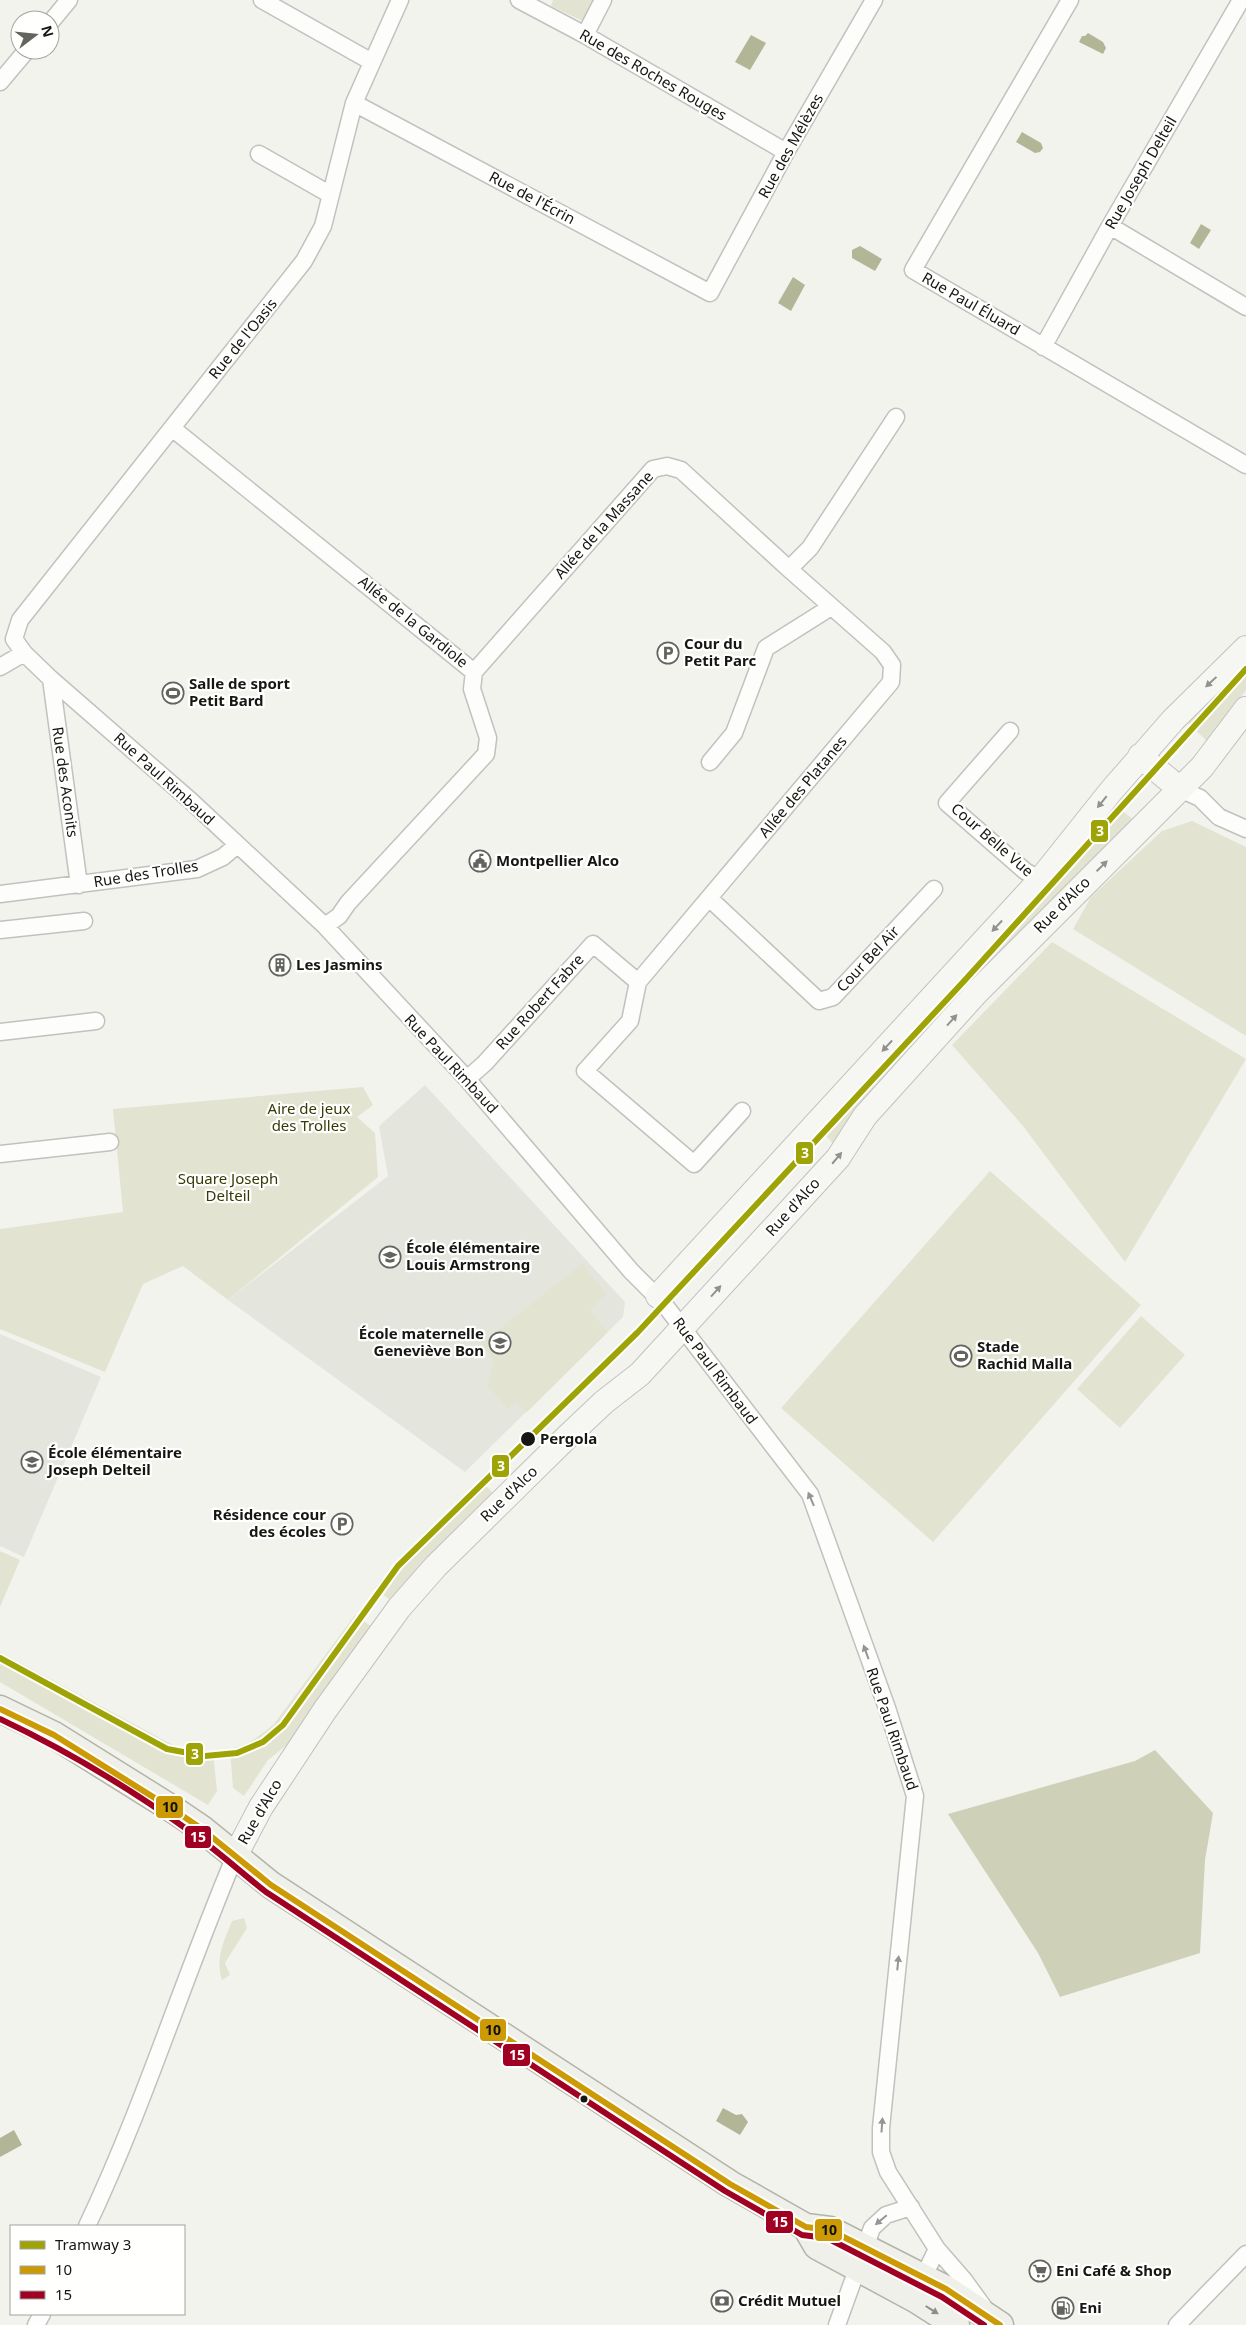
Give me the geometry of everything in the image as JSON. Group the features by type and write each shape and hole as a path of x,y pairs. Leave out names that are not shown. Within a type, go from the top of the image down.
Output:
{"main road":[{"path":"0,1709 70,1745 197,1826 271,1885 648,2132 730,2184 806,2227 817,2246 923,2278 946,2289 996,2322"},
{"path":"861,2258 899,2290 956,2325"}],"street":[{"path":"60,11 69,0"},
{"path":"262,0 372,62"},
{"name":"Rue de l'Oasis","path":"14,639 20,620 304,261 323,226 354,103 400,0"},
{"name":"Rue des Roches Rouges","path":"518,0 584,35 786,152"},
{"path":"584,35 603,0"},
{"name":"Rue des Mélèzes","path":"710,293 786,152 874,0"},
{"name":"Rue Paul Éluard","path":"1070,0 914,270 1246,465"},
{"name":"Rue Joseph Delteil","path":"1043,347 1110,226 1241,0"},
{"path":"0,82 19,60"},
{"name":"Rue de l'Écrin","path":"354,103 710,293"},
{"path":"259,154 331,194"},
{"path":"1110,226 1246,307"},
{"path":"789,569 810,548 896,417"},
{"name":"Allée de la Gardiole","path":"172,428 474,672 472,689 488,738 486,754 348,903 339,916 326,926"},
{"name":"Allée de la Massane","path":"474,672 653,469 667,466 681,470 789,569"},
{"name":"Allée des Platanes","path":"742,1111 694,1164 586,1071 630,1021 638,982 891,682 892,665 883,652 789,569"},
{"path":"710,762 734,733 766,648 831,607"},
{"name":"Rue Paul Rimbaud","path":"14,639 24,653 51,679 326,926 446,1059 467,1078 631,1271 658,1296 683,1327 704,1359 810,1494 913,1784 915,1796 881,2128 881,2152 888,2172 937,2249 964,2280 996,2322"},
{"path":"658,1296 1040,880 1140,756 1197,695 1246,648"},
{"path":"0,667 24,653"},
{"name":"Rue des Aconits","path":"51,679 79,885"},
{"name":"Rue d'Alco","path":"87,2225 140,2104 211,1912 235,1856 258,1810 325,1710 399,1608 436,1566 604,1402 640,1374 838,1158 865,1116 978,992 1080,886 1202,767 1246,709"},
{"name":"Cour Belle Vue","path":"1010,731 947,803 1025,871 1040,880"},
{"path":"1140,756 1180,789 1200,798 1219,817 1246,828"},
{"name":"Rue des Trolles","path":"0,894 197,869 223,857 237,845"},
{"name":"Cour Bel Air","path":"709,898 819,1001 833,996 934,890"},
{"path":"0,930 84,921"},
{"name":"Rue Robert Fabre","path":"467,1078 486,1063 593,944 638,982"},
{"path":"0,1032 96,1021"},
{"path":"0,1154 110,1142"},
{"path":"837,2325 872,2228 886,2215 911,2207"},
{"path":"899,2290 923,2278 937,2249"},
{"path":"1177,2325 1246,2254"}],"shaded area":[{"path":"1088,33 1103,42 1106,48 1103,54 1079,42 1082,36"},
{"path":"751,35 766,43 750,70 735,62"},
{"path":"1022,132 1041,143 1043,148 1040,152 1035,153 1016,142"},
{"path":"1201,224 1211,230 1199,249 1190,243"},
{"path":"860,246 882,259 875,271 852,258 852,250"},
{"path":"793,277 805,285 791,311 778,303"},
{"path":"425,1085 625,1302 623,1317 465,1472 228,1300 388,1176 379,1126"},
{"name":"École élémentaire Joseph Delteil","path":"0,1334 101,1377 24,1557 0,1546"},
{"path":"1155,1750 1213,1813 1205,1860 1200,1953 1060,1997 1038,1953 948,1814 1135,1761"},
{"path":"723,2108 736,2115 742,2114 748,2122 740,2135 716,2121"},
{"path":"14,2130 22,2145 0,2157 0,2138"}],"green space":[{"path":"553,0 597,0 587,23 551,6"},
{"path":"1246,659 1246,690 1208,742 1184,719"},
{"path":"1111,801 1136,822 838,1149 819,1128"},
{"path":"1192,821 1246,847 1246,1036 1073,929 1091,897 1162,831"},
{"path":"1052,942 1246,1059 1125,1262 1023,1126 952,1045"},
{"name":"Square Joseph Delteil","path":"363,1087 373,1105 357,1117 375,1133 378,1177 228,1300 183,1266 143,1284 105,1372 0,1329 0,1229 123,1212 113,1109"},
{"name":"Stade Rachid Malla","path":"990,1171 1141,1305 933,1542 781,1408"},
{"path":"582,1264 606,1294 590,1311 608,1332 527,1412 517,1402 508,1409 487,1385 494,1361 481,1344"},
{"path":"1141,1316 1185,1355 1120,1428 1077,1389"},
{"path":"480,1480 493,1493 420,1566 391,1601 375,1588 420,1538"},
{"path":"0,1551 20,1560 0,1607"},
{"path":"355,1615 371,1626 288,1744 268,1760 244,1796 233,1788 230,1749 254,1740 274,1724"},
{"path":"0,1652 173,1745 198,1751 213,1752 217,1791 208,1805 0,1682"},
{"path":"244,1918 247,1928 225,1963 230,1975 222,1980 219,1964 223,1943 232,1921"}],"tram line":[{"name":"3","path":"0,1658 167,1749 205,1756 237,1753 263,1742 283,1725 398,1566 638,1332 965,980 1246,669"}],"transit line":[{"name":"10","path":"0,1709 54,1735 174,1810 202,1829 271,1885 730,2184 806,2227 830,2230 946,2289 1000,2325"},
{"name":"15","path":"0,1719 100,1772 148,1803 204,1842 266,1892 725,2191 802,2235 827,2238 942,2297 984,2325"}],"place":[{"name":"Cour du Petit Parc","path":"668,653"},
{"name":"Salle de sport Petit Bard","path":"173,693"},
{"name":"Montpellier Alco","path":"480,861"},
{"name":"Les Jasmins","path":"280,965"},
{"name":"École élémentaire Louis Armstrong","path":"390,1257"},
{"name":"École maternelle Geneviève Bon","path":"500,1343"},
{"name":"Stade Rachid Malla","path":"961,1356"},
{"name":"Pergola","path":"528,1439"},
{"name":"École élémentaire Joseph Delteil","path":"32,1462"},
{"name":"Résidence cour des écoles","path":"342,1524"},
{"name":"Eni Café & Shop","path":"1040,2271"},
{"name":"Crédit Mutuel","path":"722,2301"},
{"name":"Eni","path":"1063,2308"}],"park label":[{"name":"Aire de jeux des Trolles","path":"309,1118"}]}
